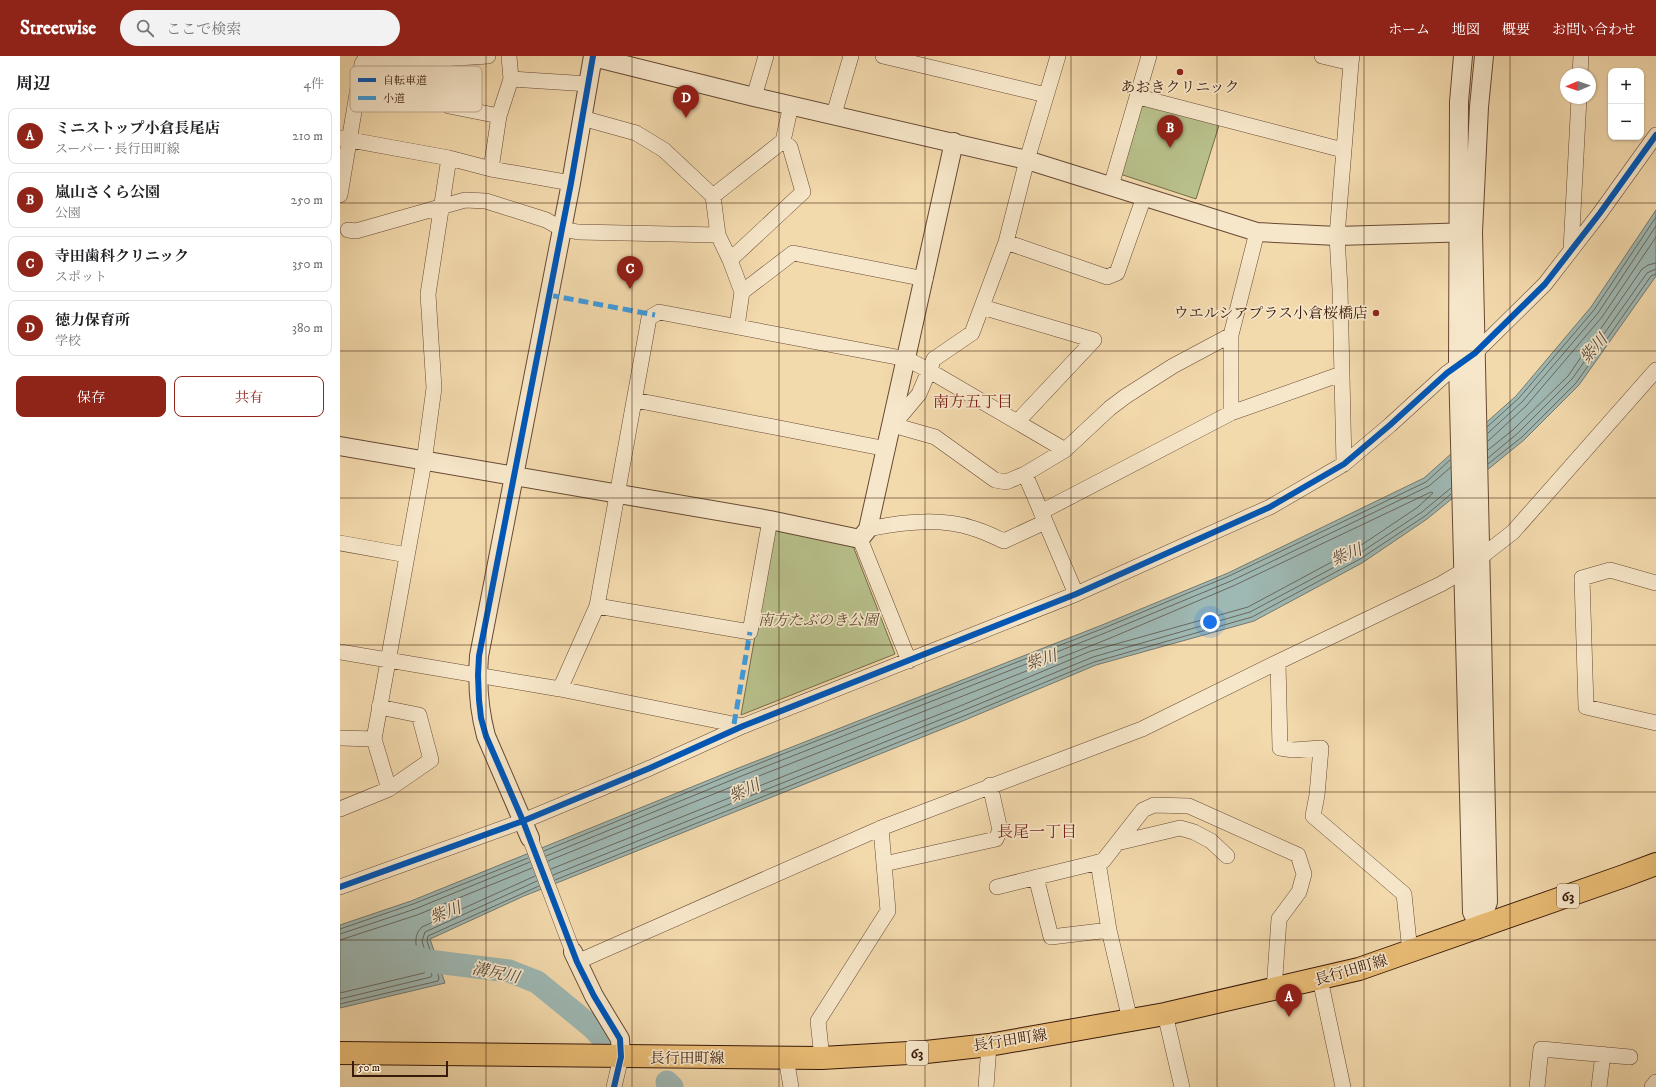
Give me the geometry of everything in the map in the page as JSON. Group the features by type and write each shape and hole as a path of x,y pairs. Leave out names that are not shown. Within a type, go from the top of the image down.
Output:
{"main road":[{"name":"長行田町線","path":"340,1052 621,1057 822,1058 926,1052 989,1045 1165,1014 1274,990 1359,969 1656,864"}],"street":[{"path":"364,60 488,56"},
{"path":"492,169 499,116 511,79 509,56"},
{"path":"754,97 766,56"},
{"path":"834,114 852,56"},
{"path":"883,56 914,60 1046,94"},
{"path":"893,425 919,394 934,359 972,333 1006,242 1027,160 1058,56"},
{"path":"1111,186 1139,97 1149,56"},
{"path":"1322,56 1352,60 1343,150 1337,236 1340,289 1344,464"},
{"path":"1463,56 1459,102 1465,233 1474,353 1468,394 1463,563 1472,912 1479,927"},
{"path":"1479,927 1488,902 1481,552 1468,394 1458,364 1465,233 1484,56"},
{"path":"1580,68 1581,56"},
{"path":"614,1087 621,1057 620,1039 594,996 575,957 530,838 486,736 481,718 478,675 479,656 571,183 593,57 754,97 834,114 1027,160 1257,232 1337,236 1465,233"},
{"path":"511,79 589,84"},
{"path":"1139,97 1343,150"},
{"path":"1571,250 1579,104"},
{"path":"713,196 784,141 790,105"},
{"path":"340,195 344,138 351,112"},
{"path":"479,112 499,116"},
{"path":"582,118 636,133 664,150 713,196 718,235 730,260 742,292 737,326"},
{"path":"340,887 523,821 650,768 743,726 1076,594 1270,508 1344,464 1458,364 1474,353 1544,284 1656,135"},
{"path":"344,138 449,158 492,169 571,183"},
{"path":"730,260 802,192 790,147 784,141"},
{"path":"909,661 864,534 893,425 954,142"},
{"path":"389,789 374,739 424,462 434,388 428,294 449,158"},
{"path":"1006,242 1107,277 1117,273 1144,197"},
{"path":"348,230 356,231 465,200 486,201 546,220 562,229 578,232 718,235"},
{"path":"1231,413 1231,335 1257,232"},
{"path":"742,292 792,253 925,279"},
{"path":"982,307 1094,340 1017,422"},
{"path":"560,689 597,606 649,318 659,312 907,359 1065,450"},
{"path":"893,425 935,436 995,480 1006,482 1025,474 1065,450 1110,408 1126,396 1173,366 1231,335"},
{"path":"575,957 881,828 990,785 1142,729 1278,662 1463,563 1513,532 1656,370"},
{"path":"340,446 424,462 514,475 770,520 864,534 894,523 938,522 971,527 1004,541 1043,517 1231,413 1341,374"},
{"path":"635,400 887,448"},
{"path":"1025,474 1076,594"},
{"path":"597,606 750,632 770,520"},
{"path":"340,543 407,555"},
{"path":"1656,583 1610,570 1582,578 1586,707 1656,723"},
{"path":"340,652 560,689 743,726"},
{"path":"1278,662 1280,748 1293,750 1321,748 1317,795 1313,816 1404,894 1410,952"},
{"path":"340,809 389,789 431,760 419,714 379,707"},
{"path":"340,738 374,739"},
{"path":"884,864 996,839 1000,830 990,785"},
{"path":"997,887 1103,861 1144,810 1154,805 1189,806 1298,855 1304,874 1299,892 1279,919 1274,990"},
{"path":"822,1058 818,1021 888,911 881,828"},
{"path":"1116,843 1180,828 1194,832 1211,841 1227,856"},
{"path":"1098,862 1109,930 1130,1020"},
{"path":"1036,877 1051,937 1109,930"},
{"path":"1320,979 1343,1087"},
{"path":"1165,1014 1182,1087"},
{"path":"986,1087 989,1045"},
{"path":"1537,1087 1541,1048 1630,1057"},
{"path":"1599,1087 1603,1054"},
{"path":"786,1058 791,1087"},
{"path":"1652,1087 1656,1082"}],"green space":[{"path":"1141,103 1220,122 1196,199 1120,174"},
{"name":"南方たぶのき公園","path":"774,529 853,546 895,654 741,715"}],"water":[{"name":"紫川","path":"1656,210 1656,276 1579,385 1524,440 1427,519 1362,563 1254,621 1096,665 965,720 524,896 430,939 445,983 340,1008 340,925 411,901 736,769 1102,625 1228,573 1424,478 1516,396 1591,307"}],"waterway":[{"name":"溝尻川","path":"408,955 428,961 509,971 537,982 592,1027 606,1042"},
{"name":"溝尻川","path":"667,1082 672,1087"}],"marked path":[{"path":"549,295 655,315"},
{"path":"734,724 750,632"}],"cycle path":[{"path":"593,56 571,183 479,656 478,675 481,718 486,736 523,821 577,962 594,996 620,1039 621,1057 614,1087"},
{"path":"340,887 523,821 650,768 743,726 1076,594 1270,507 1344,464 1390,425 1447,373 1475,353 1545,284 1600,213 1656,135"}],"place":[{"name":"あおきクリニック","path":"1180,72"},
{"name":"徳力保育所","path":"686,118"},
{"name":"嵐山さくら公園","path":"1170,148"},
{"name":"寺田歯科クリニック","path":"630,289"},
{"name":"ウエルシアプラス小倉桜橋店","path":"1376,313"},
{"name":"ミニストップ小倉長尾店","path":"1289,1017"}],"district":[{"name":"南方五丁目","path":"973,401"},
{"name":"長尾一丁目","path":"1037,831"}]}
